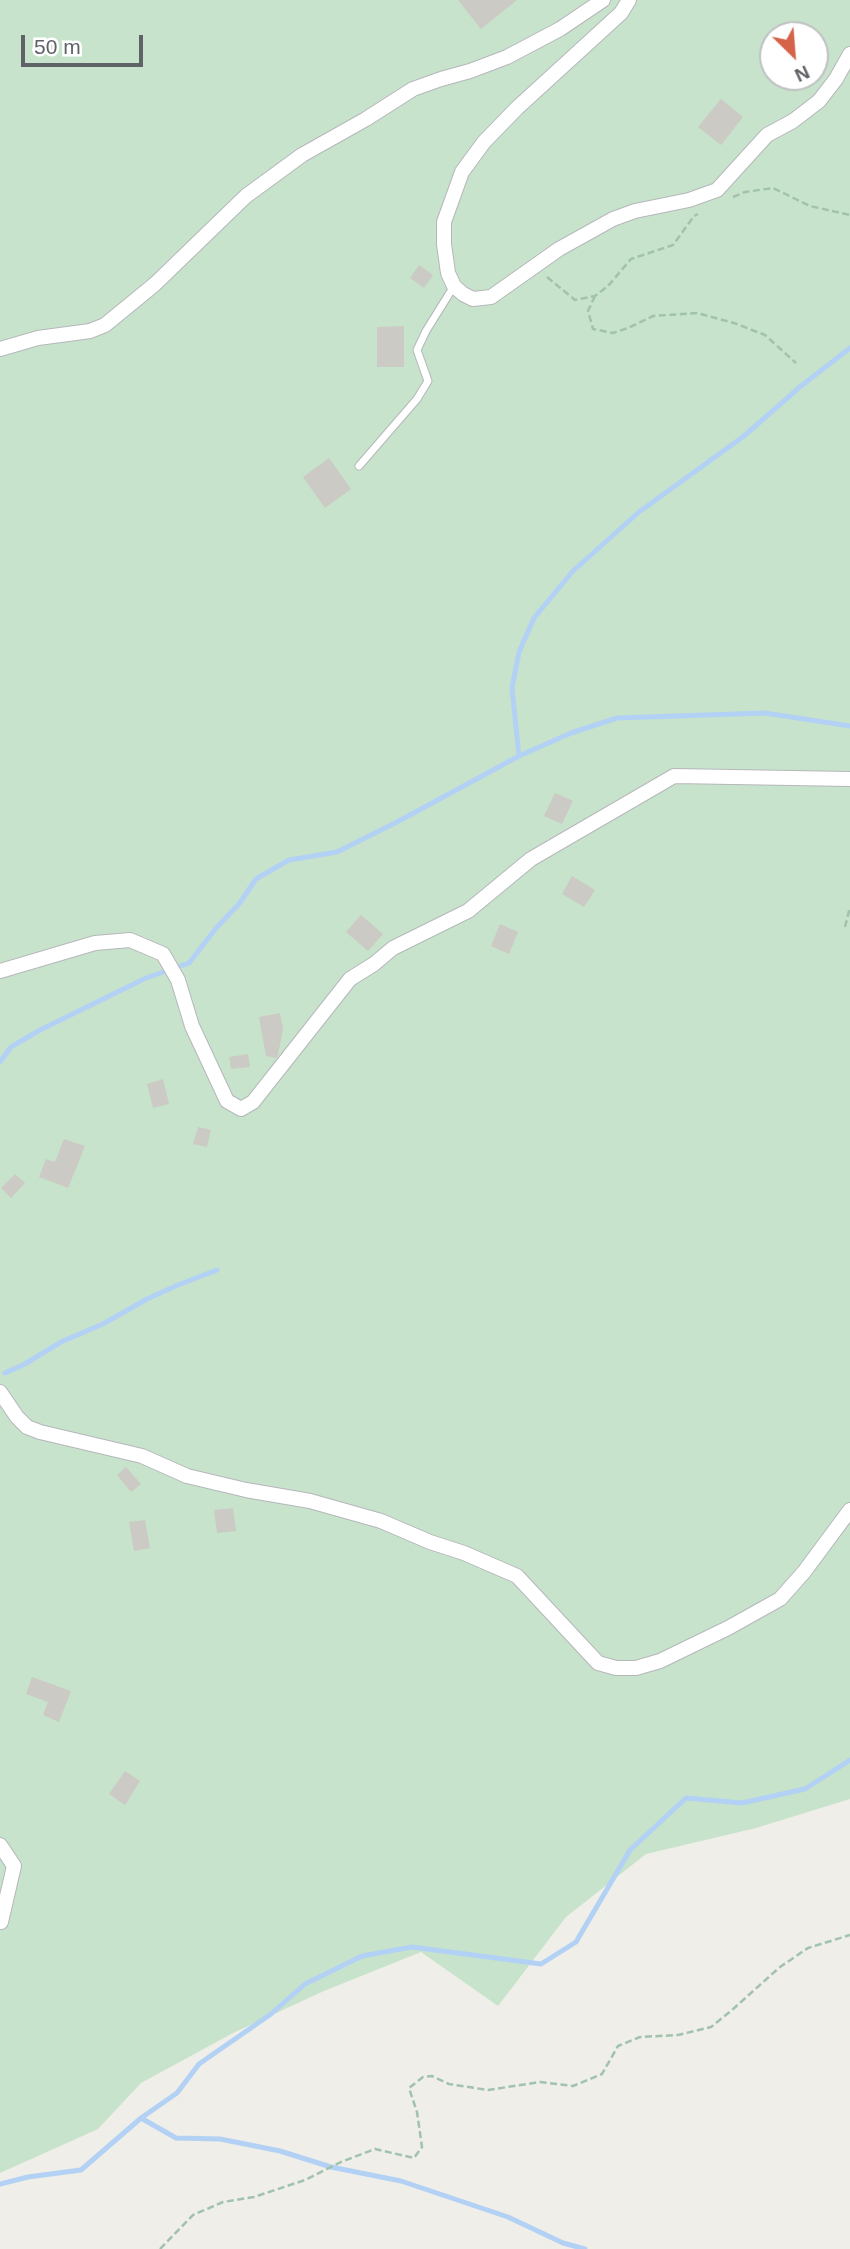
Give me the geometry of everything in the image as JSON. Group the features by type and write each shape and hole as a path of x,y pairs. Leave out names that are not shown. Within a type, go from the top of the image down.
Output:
{"street":[{"path":"0,349 38,338 90,331 105,325 155,284 246,196 302,155 366,120 413,89 507,57 560,29 603,0"},
{"path":"629,0 621,13 516,108 471,157 453,192 444,222 448,273 454,286 463,294 473,299 491,298 534,266 594,228 622,215 689,200 717,190 767,135 793,121 819,101 850,54"},
{"path":"0,971 95,943 130,940 163,954 178,980 191,1026 227,1101 240,1109 254,1102 350,979 393,948 468,911 531,859 674,776 850,779"},
{"path":"0,1392 27,1427 40,1432 142,1456 187,1476 310,1501 381,1521 517,1576 598,1663 616,1668 636,1668 660,1661 780,1599 804,1572 850,1510"},
{"path":"0,1845 15,1866 1,1922"}],"lane":[{"path":"359,466 417,398 428,381 417,350 454,286"}],"path":[{"path":"725,201 745,192 773,188 810,206 850,215"},
{"path":"534,266 575,300 595,296 608,286 631,259 674,245 694,216 705,211"},
{"path":"595,296 588,311 593,329 613,333 653,316 697,313 765,335 796,363"},
{"path":"845,927 850,907"},
{"path":"160,2249 193,2215 223,2202 254,2197 305,2180 375,2149 414,2158 422,2147 417,2112 409,2088 423,2077 432,2076 449,2084 488,2090 540,2082 573,2085 602,2074 618,2046 640,2037 678,2035 711,2027 789,1960 808,1948 850,1935"}],"green space":[{"path":"0,0 850,0 850,1799 756,1828 646,1854 566,1917 498,2006 421,1952 324,1991 233,2033 141,2083 98,2129 0,2173"}],"building":[{"path":"458,0 517,0 481,29"},
{"path":"721,99 743,117 721,145 698,127"},
{"path":"419,265 433,275 424,288 410,278"},
{"path":"404,326 404,367 377,367 377,327"},
{"path":"329,458 351,489 325,508 303,477"},
{"path":"555,793 573,801 562,824 544,816"},
{"path":"572,876 595,890 584,907 562,894"},
{"path":"361,915 383,934 368,951 346,932"},
{"path":"500,924 518,932 509,954 491,946"},
{"path":"280,1013 283,1029 278,1055 276,1058 266,1056 259,1017"},
{"path":"248,1054 250,1067 231,1069 229,1057"},
{"path":"163,1079 169,1104 153,1108 147,1084"},
{"path":"198,1127 211,1130 207,1147 193,1144"},
{"path":"64,1139 85,1146 68,1188 39,1177 46,1159 55,1162"},
{"path":"15,1174 25,1183 11,1198 1,1188"},
{"path":"126,1467 141,1484 131,1492 117,1475"},
{"path":"233,1508 236,1531 217,1533 214,1510"},
{"path":"145,1520 150,1548 134,1551 129,1522"},
{"path":"32,1677 71,1691 59,1722 43,1715 48,1702 26,1694"},
{"path":"125,1771 140,1781 125,1805 109,1794"}],"waterway":[{"path":"519,756 512,688 519,652 534,618 573,571 639,512 744,436 850,348"},
{"path":"0,1062 11,1047 40,1030 146,978 189,963 239,904 256,879 289,860 337,852 519,756 571,733 617,718 765,713 850,726"},
{"path":"5,1373 147,1299 217,1270"},
{"path":"0,2184 28,2177 81,2170 141,2118 177,2093 199,2064 271,2014 305,1984 362,1956 412,1947 541,1964 576,1942 630,1850 686,1798 742,1803 805,1789 850,1760"},
{"path":"141,2118 176,2138 220,2139 280,2151 331,2167 401,2181 508,2217 563,2243 585,2249"}]}
